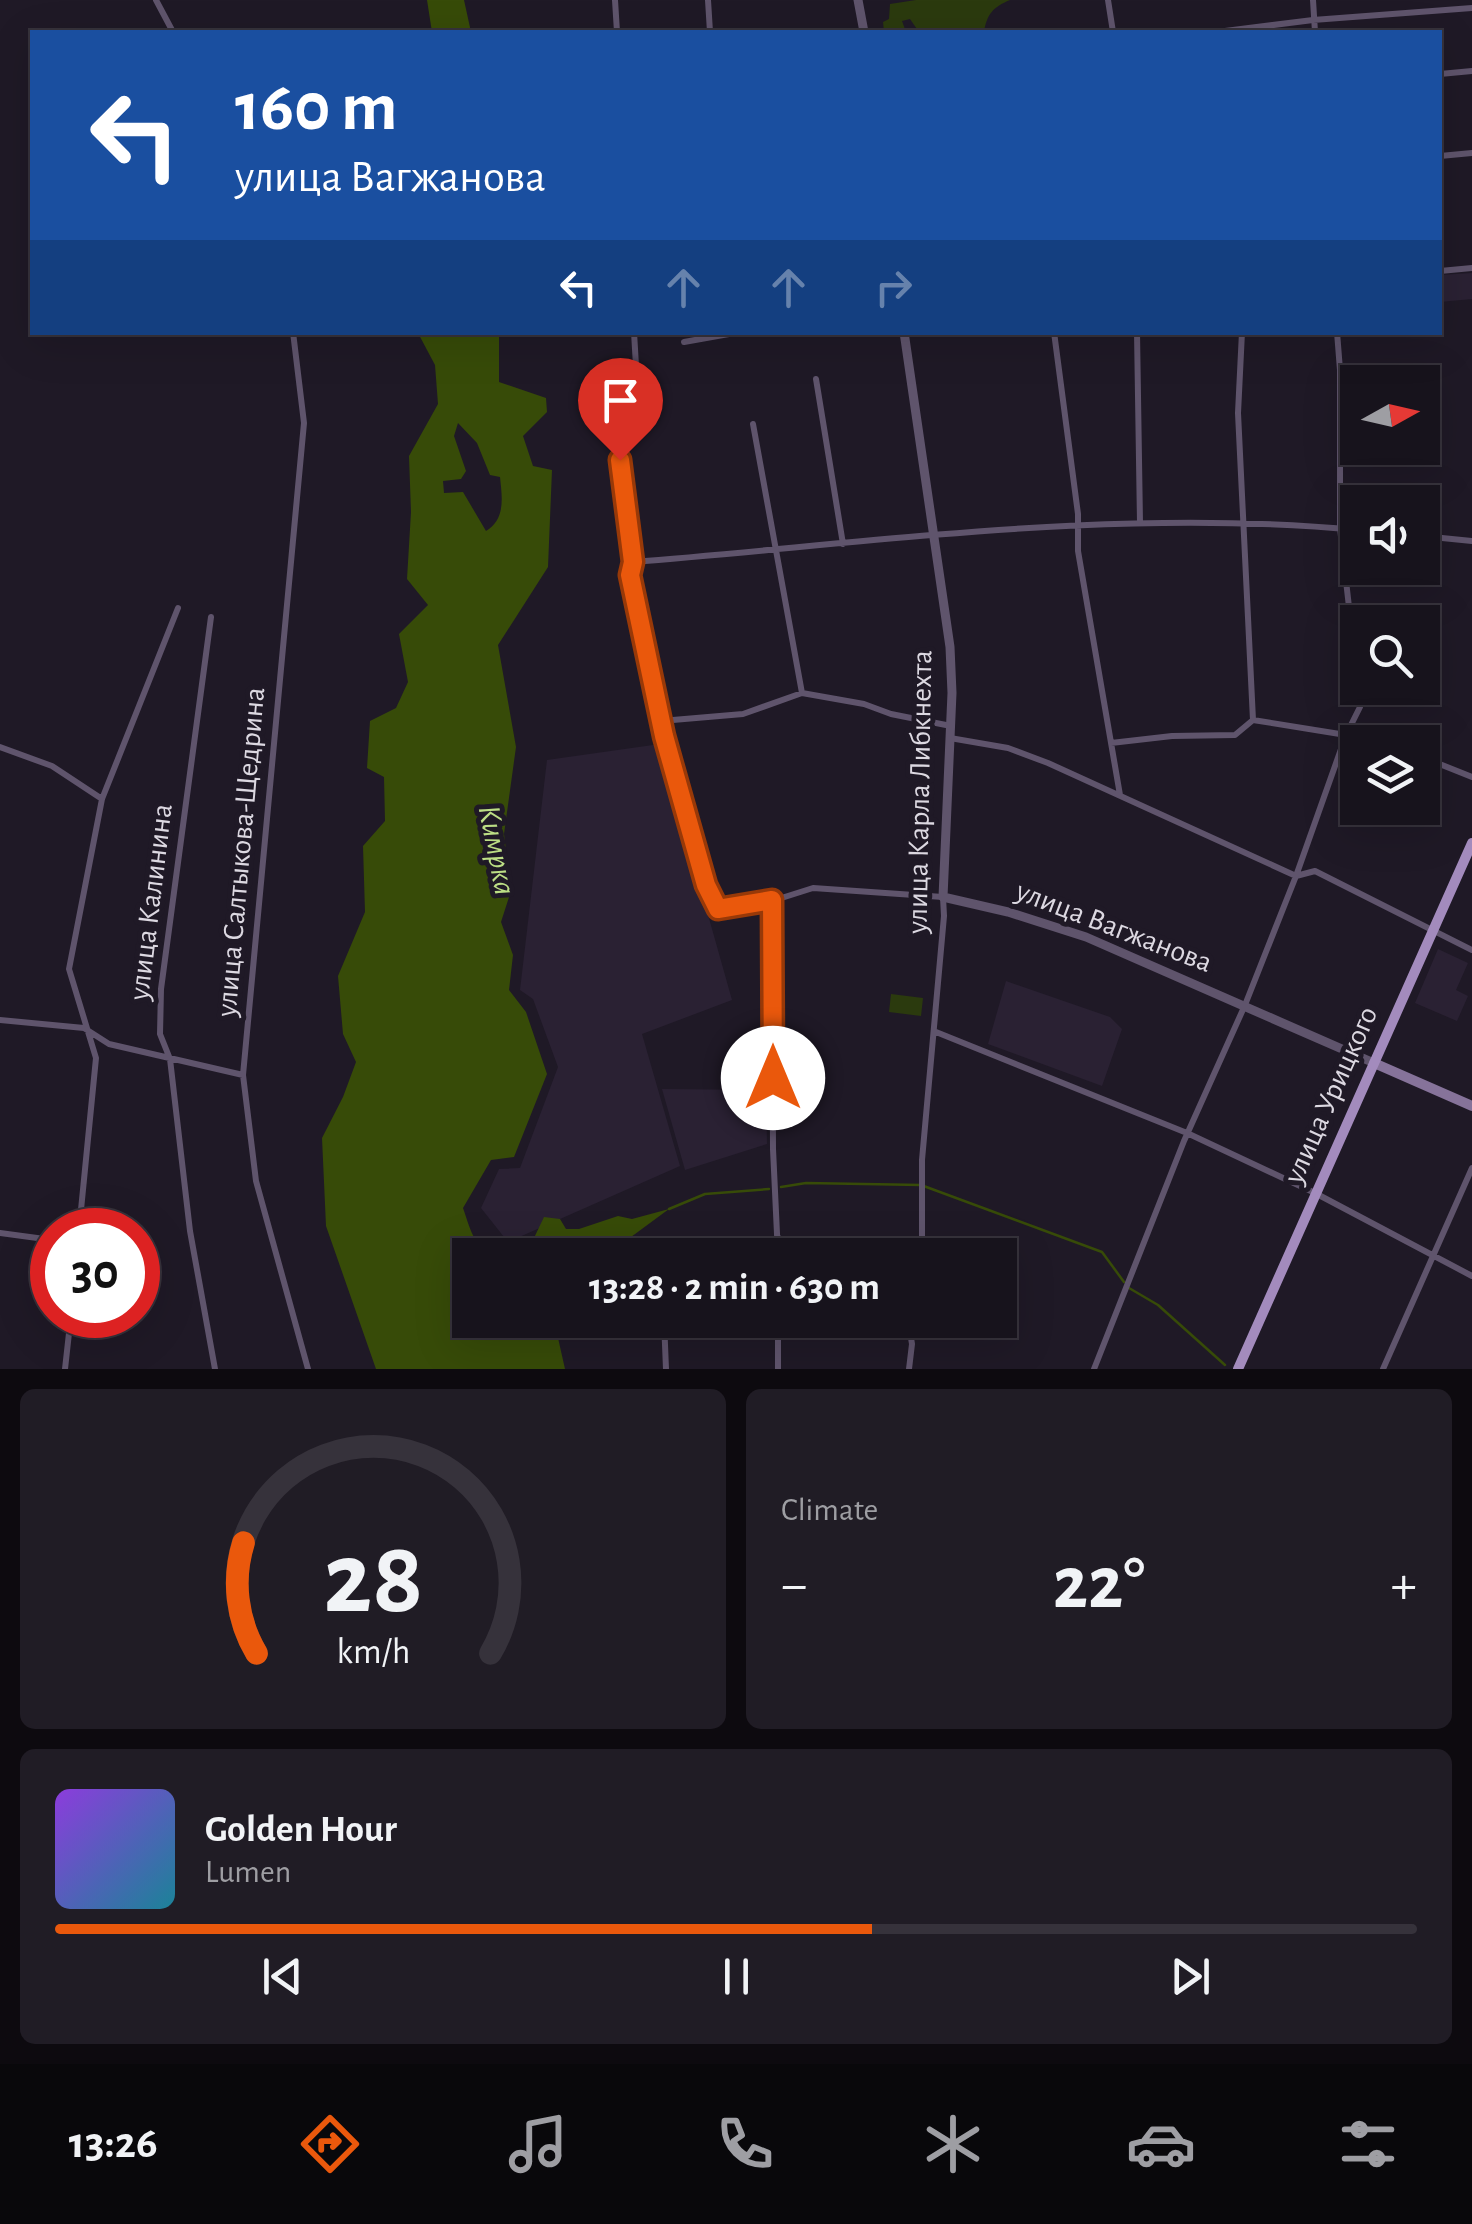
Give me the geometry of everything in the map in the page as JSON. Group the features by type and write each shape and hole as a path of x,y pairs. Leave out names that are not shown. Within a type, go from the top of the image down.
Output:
{"main road":[{"name":"улица Урицкого","path":"1238,1369 1472,843"},
{"name":"улица Вагжанова","path":"1374,1063 1472,1106"}],"street":[{"path":"156,0 172,30"},
{"path":"615,0 617,30"},
{"path":"708,0 710,30"},
{"path":"858,0 864,30"},
{"path":"1108,0 1113,30"},
{"path":"1313,0 1315,30"},
{"path":"1233,30 1472,8"},
{"path":"1442,74 1472,72"},
{"path":"1442,156 1472,153"},
{"path":"1442,270 1472,268"},
{"name":"улица Салтыкова-Щедрина","path":"292,335 304,423 243,1075 256,1182 308,1369"},
{"path":"634,335 636,383 620,460 633,562 630,575 661,722 743,714 802,694 864,704 891,714 951,726"},
{"path":"684,342 723,335"},
{"name":"улица Карла Либкнехта","path":"904,335 950,647 951,726 943,897 936,1032 922,1160 922,1238"},
{"path":"1054,335 1078,551 1120,796"},
{"path":"1136,335 1140,523"},
{"path":"1110,743 1172,736 1236,735 1252,720 1238,413 1242,335"},
{"path":"1337,335 1340,485"},
{"path":"816,379 843,544"},
{"path":"753,424 802,694"},
{"path":"633,562 1078,524 1340,528"},
{"path":"1440,538 1472,541"},
{"path":"81,1208 96,1058 69,969 102,799 178,608"},
{"name":"улица Калинина","path":"210,617 161,989 160,1034 170,1059 190,1231 215,1369"},
{"path":"1252,720 1340,734"},
{"name":"улица Вагжанова","path":"661,722 706,885 718,909 813,888 943,897 1008,912 1086,937 1374,1063"},
{"path":"950,738 1008,748 1296,876 1315,872 1472,950"},
{"path":"0,747 52,766 102,799"},
{"path":"1094,1369 1187,1133 1296,876 1340,752"},
{"path":"1440,764 1472,777"},
{"path":"772,900 773,1149 778,1236 773,1238"},
{"path":"0,1020 84,1028 109,1044 243,1075"},
{"path":"936,1032 1187,1133 1315,1193 1472,1276"},
{"path":"1384,1369 1472,1168"},
{"path":"0,1233 30,1237"},
{"path":"65,1369 68,1338"},
{"path":"665,1338 666,1369"},
{"path":"778,1338 778,1369"},
{"path":"909,1369 911,1338"}],"shaded area":[{"path":"916,0 1010,0 992,12 984,30 918,30 910,19 902,21 905,30 884,30 890,4"},
{"path":"1472,273 1472,299 1442,302 1442,275"},
{"path":"660,744 732,1000 642,1034 680,1166 517,1238 505,1238 481,1208 499,1169 520,1168 558,1067 533,999 520,990 547,760"},
{"path":"1438,949 1468,963 1456,990 1468,996 1457,1021 1415,1003"},
{"path":"1006,981 1110,1017 1122,1029 1102,1086 988,1044"},
{"path":"891,994 923,998 921,1016 889,1012"},
{"path":"662,1089 766,1090 767,1144 685,1170"}],"water":[{"path":"427,0 464,0 471,30 432,30"},
{"name":"Кимрка","path":"419,335 499,337 499,382 546,398 547,412 523,436 533,466 552,470 548,567 498,645 516,747 504,834 511,891 501,922 513,955 509,990 526,1012 547,1074 514,1157 491,1160 463,1208 474,1238 452,1238 452,1338 558,1338 565,1369 376,1369 326,1226 322,1138 356,1062 343,1034 338,976 365,912 363,846 385,821 384,777 367,768 370,721 396,708 408,682 399,634 428,605 407,579 409,456 438,404 435,365","holes":["458,423 477,443 490,475 500,477 500,514 486,531 463,492 444,493 443,481 461,479 466,471 454,436"]},
{"path":"669,1209 631,1237 534,1238 544,1217 560,1219 566,1229 579,1229 618,1216 632,1219"}],"waterway":[{"path":"781,1187 806,1183 921,1185 1102,1252 1124,1282"},
{"path":"669,1209 705,1194 769,1189"},
{"path":"1129,1288 1158,1305 1225,1365"}],"route":[{"path":"620,460 633,562 630,575 664,736 706,885 718,909 772,900 773,1078"}]}
